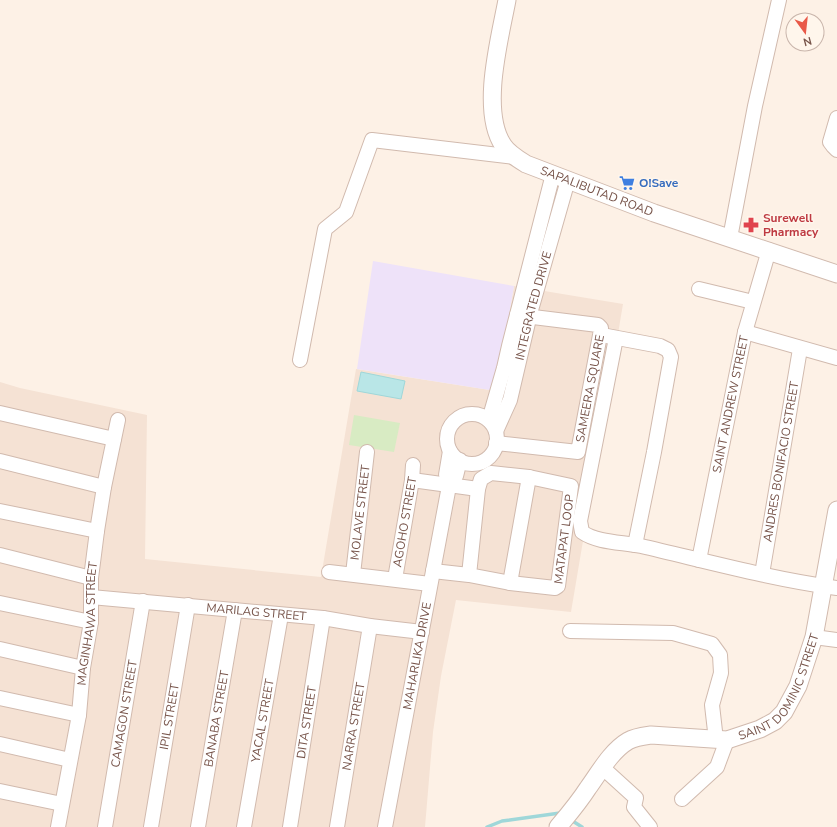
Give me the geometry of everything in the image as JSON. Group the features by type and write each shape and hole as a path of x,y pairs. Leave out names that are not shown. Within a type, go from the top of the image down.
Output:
{"street":[{"name":"SAPALIBUTAD ROAD","path":"507,0 495,67 492,107 498,135 503,146 515,157 526,164 654,212 837,274"},
{"path":"730,238 755,106 779,0"},
{"path":"837,118 830,142 837,150"},
{"path":"300,360 325,229 346,212 372,140 515,157"},
{"name":"INTEGRATED DRIVE","path":"493,431 510,400 515,348 560,177"},
{"name":"SAINT ANDREW STREET","path":"699,560 745,332 769,250"},
{"path":"699,289 753,302"},
{"name":"SAMEERA SQUARE","path":"493,431 578,452 601,328 598,325 523,316"},
{"path":"745,332 800,349 837,358"},
{"path":"600,335 660,346 668,350 671,357 635,545"},
{"path":"616,338 580,526 582,532 598,539 635,545 762,574 830,587"},
{"name":"ANDRES BONIFACIO STREET","path":"762,574 800,349"},
{"path":"0,413 114,439"},
{"path":"467,414 482,416 493,431 494,450 489,457 475,463 467,463 455,456 447,444 449,428 453,422 459,417 467,414"},
{"name":"MAGINHAWA STREET","path":"58,827 79,715 83,668 91,622 91,578 97,531 104,487 118,420"},
{"name":"MOLAVE STREET","path":"353,574 367,452"},
{"name":"MAHARLIKA DRIVE","path":"385,827 455,456"},
{"path":"0,462 104,487"},
{"name":"AGOHO STREET","path":"395,579 414,465"},
{"name":"MATAPAT LOOP","path":"329,572 395,579 468,575 510,583 555,588 558,586 571,486 491,473 481,479 478,489"},
{"path":"510,583 529,478"},
{"path":"412,480 450,481 478,489 468,575"},
{"name":"SAINT DOMINIC STREET","path":"558,827 575,807 603,768 628,741 651,735 722,740 760,729 775,721 784,712 798,686 830,587 837,510"},
{"path":"0,511 97,531"},
{"path":"0,555 91,578"},
{"name":"MARILAG STREET","path":"91,597 324,618 370,626 422,632"},
{"name":"CAMAGON STREET","path":"105,827 143,601"},
{"path":"0,603 91,622"},
{"name":"IPIL STREET","path":"151,827 188,606"},
{"name":"BANABA STREET","path":"198,827 235,610"},
{"name":"YACAL STREET","path":"244,827 281,615"},
{"name":"DITA STREET","path":"290,827 324,618"},
{"name":"NARRA STREET","path":"337,827 370,626"},
{"path":"570,631 673,633 712,644 720,655 721,673 712,705 722,740 717,767 682,799"},
{"path":"814,637 837,640"},
{"path":"0,649 83,668"},
{"path":"0,698 79,715"},
{"path":"0,744 70,760"},
{"path":"603,768 636,798 634,807 650,827"},
{"path":"0,791 62,804"}],"shaded area":[{"path":"373,261 514,286 496,391 357,369"},
{"path":"514,286 623,304 571,612 456,600 441,676 433,732 425,827 0,827 0,382 20,388 147,415 145,559 321,577 356,369 496,391"}],"green space":[{"path":"354,415 400,423 394,452 349,445"}],"water":[{"path":"361,372 405,381 401,399 357,391"}],"waterway":[{"path":"487,827 502,821 560,813 562,815"},
{"path":"571,820 582,827"}],"place":[{"name":"O!Save","path":"627,183"},
{"name":"Surewell Pharmacy","path":"751,225"}]}
